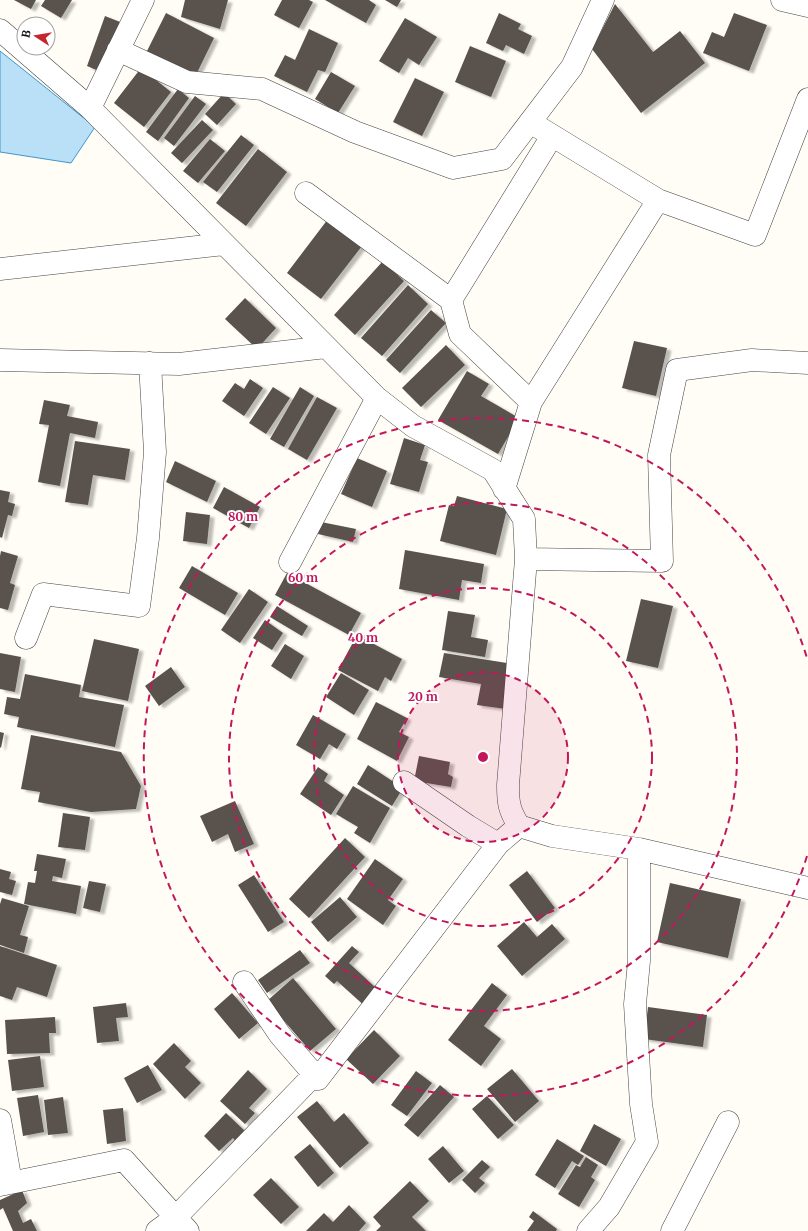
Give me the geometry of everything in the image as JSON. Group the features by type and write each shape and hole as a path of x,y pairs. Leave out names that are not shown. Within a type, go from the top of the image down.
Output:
{"street":[{"path":"90,108 143,0"},
{"path":"118,50 187,82 262,89 355,132 453,168 502,159 572,67 603,0"},
{"path":"782,0 808,6"},
{"path":"0,30 90,108 377,398 413,426 493,470 524,519 526,558 508,785 508,803 512,815 519,826 552,836 639,849 808,888"},
{"path":"530,122 658,200 755,234 808,99"},
{"path":"451,300 552,136"},
{"path":"306,193 451,300 460,334 531,402"},
{"path":"504,489 531,402 658,200"},
{"path":"0,269 224,244"},
{"path":"0,360 179,364 326,347"},
{"path":"526,558 662,561 659,455 677,370 752,360 808,363"},
{"path":"26,638 44,594 139,606 148,538 155,452 150,363"},
{"path":"290,562 377,398"},
{"path":"404,782 468,826 498,844"},
{"path":"318,1079 498,844 519,826"},
{"path":"588,1231 609,1207 647,1142 641,1104 635,1004 639,961 639,849"},
{"path":"244,982 280,1035 318,1079"},
{"path":"157,1231 182,1224 310,1079 318,1079"},
{"path":"0,1120 6,1183 124,1160 182,1224"},
{"path":"672,1231 728,1122"}],"water":[{"path":"0,51 95,127 71,163 0,152"}],"building":[{"path":"14,0 36,0 31,9"},
{"path":"45,0 72,0 61,18 41,6"},
{"path":"185,0 228,0 220,29 181,17"},
{"path":"282,0 309,0 313,2 299,28 274,15"},
{"path":"325,0 369,0 376,5 366,23"},
{"path":"385,0 401,0 397,7"},
{"path":"615,4 653,52 680,31 705,63 641,113 592,49"},
{"path":"166,13 214,38 194,79 145,55"},
{"path":"499,13 521,24 518,29 532,36 524,54 506,45 503,51 486,43"},
{"path":"734,13 767,25 749,71 703,53 712,32 724,37"},
{"path":"105,16 120,22 101,72 87,66"},
{"path":"405,18 437,37 419,65 408,58 399,73 379,61"},
{"path":"309,29 338,43 325,72 318,70 307,92 274,76 285,55 295,60"},
{"path":"470,46 506,61 491,97 455,82"},
{"path":"141,68 171,92 144,127 114,103"},
{"path":"331,72 355,86 338,113 315,99"},
{"path":"415,78 444,92 422,136 393,122"},
{"path":"178,89 189,98 158,141 146,132"},
{"path":"224,93 236,104 217,125 205,114"},
{"path":"195,96 206,104 174,146 164,138"},
{"path":"202,120 213,130 182,163 171,153"},
{"path":"241,135 254,145 217,192 203,182"},
{"path":"210,139 225,151 198,183 183,171"},
{"path":"258,149 287,172 246,226 216,203"},
{"path":"328,219 362,246 321,299 287,273"},
{"path":"383,261 404,281 355,335 334,315"},
{"path":"408,285 428,304 382,356 361,338"},
{"path":"245,298 276,328 257,349 225,319"},
{"path":"431,310 446,323 400,373 386,360"},
{"path":"634,341 667,348 656,396 622,388"},
{"path":"446,345 465,365 421,407 402,388"},
{"path":"467,371 489,384 481,396 519,418 498,454 438,420"},
{"path":"250,379 263,388 244,416 222,401 235,383 244,389"},
{"path":"273,387 290,398 266,434 249,423"},
{"path":"300,387 314,396 284,447 270,439"},
{"path":"317,397 337,408 307,460 288,449"},
{"path":"44,400 70,405 67,416 98,422 95,438 70,433 60,486 38,482 49,425 39,424"},
{"path":"404,438 425,445 420,460 428,462 419,492 390,484"},
{"path":"75,441 130,449 125,480 93,475 88,505 65,502"},
{"path":"357,458 387,471 372,507 341,494"},
{"path":"175,461 216,481 207,502 166,482"},
{"path":"224,487 260,507 249,528 213,508"},
{"path":"0,490 10,492 8,502 15,504 12,516 8,515 2,538 0,537"},
{"path":"457,496 507,509 496,555 440,541 449,505 454,506"},
{"path":"186,512 210,515 207,544 183,541"},
{"path":"321,522 356,529 353,542 318,534"},
{"path":"405,550 484,564 481,583 462,580 459,600 399,589"},
{"path":"1,551 18,556 10,583 15,585 8,610 0,608"},
{"path":"192,566 238,593 225,615 179,588"},
{"path":"287,573 361,613 349,635 275,595"},
{"path":"249,589 268,602 240,643 221,630"},
{"path":"641,599 673,606 658,668 626,661"},
{"path":"277,606 308,626 302,636 270,617"},
{"path":"448,611 475,615 471,637 488,640 485,657 442,650"},
{"path":"265,620 283,633 272,650 253,638"},
{"path":"357,635 402,659 391,681 385,677 378,691 338,670"},
{"path":"94,639 139,649 128,701 82,691"},
{"path":"285,644 304,656 291,679 271,666"},
{"path":"0,653 21,657 15,692 0,689"},
{"path":"444,653 513,664 506,709 477,705 481,684 439,677"},
{"path":"171,667 185,687 159,706 145,686"},
{"path":"341,673 369,690 354,715 326,697"},
{"path":"25,674 81,685 79,697 124,705 115,747 17,727 19,717 4,714 7,697 20,699"},
{"path":"376,702 407,718 399,732 409,737 397,761 357,739"},
{"path":"313,715 346,734 337,749 329,744 320,759 296,745"},
{"path":"0,732 4,733 1,748 0,747"},
{"path":"31,735 121,752 141,786 136,809 91,812 38,802 40,792 21,789"},
{"path":"419,756 450,762 448,774 453,777 451,787 414,781"},
{"path":"368,765 403,788 392,806 357,784"},
{"path":"318,767 328,774 324,781 344,795 331,815 300,794"},
{"path":"353,786 390,808 370,843 354,833 358,827 336,814"},
{"path":"235,801 254,844 235,852 228,834 212,842 200,816"},
{"path":"63,813 90,817 85,850 58,847"},
{"path":"345,838 365,857 309,918 289,899"},
{"path":"37,854 66,859 62,878 53,876 52,881 81,886 76,914 24,904 28,882 35,883 37,871 34,871"},
{"path":"375,859 403,879 388,900 396,906 383,925 347,899"},
{"path":"0,869 11,872 9,879 16,881 12,895 0,892"},
{"path":"527,871 555,908 537,922 509,885"},
{"path":"254,875 284,922 268,932 238,885"},
{"path":"89,881 106,884 100,912 83,908"},
{"path":"670,883 741,899 728,958 657,942"},
{"path":"340,897 357,917 328,942 311,922"},
{"path":"2,898 29,906 20,935 28,937 24,953 0,945 0,904"},
{"path":"524,922 537,937 552,924 565,939 522,976 497,946"},
{"path":"0,946 57,965 47,997 17,987 12,1000 0,996"},
{"path":"352,946 359,952 349,963 375,987 367,1008 337,981 334,984 325,976"},
{"path":"300,950 310,963 267,993 258,980"},
{"path":"293,978 336,1029 310,1051 267,1001"},
{"path":"492,983 507,995 484,1026 501,1039 481,1066 448,1040"},
{"path":"232,993 258,1023 239,1039 214,1009"},
{"path":"126,1003 128,1017 116,1018 119,1041 97,1043 93,1007"},
{"path":"648,1007 707,1015 703,1047 644,1039"},
{"path":"55,1017 56,1033 49,1033 50,1053 7,1054 5,1020"},
{"path":"374,1030 400,1056 373,1084 346,1059"},
{"path":"174,1043 191,1061 185,1067 201,1083 185,1099 153,1064"},
{"path":"40,1056 44,1087 12,1091 8,1060"},
{"path":"148,1065 162,1090 137,1103 124,1078"},
{"path":"512,1069 539,1101 515,1122 487,1089"},
{"path":"248,1070 267,1089 249,1108 255,1113 245,1124 220,1101"},
{"path":"416,1071 432,1083 407,1116 391,1105"},
{"path":"440,1085 454,1097 418,1137 404,1125"},
{"path":"38,1095 44,1132 23,1136 17,1098"},
{"path":"487,1096 514,1125 498,1139 472,1109"},
{"path":"63,1097 68,1133 48,1135 44,1100"},
{"path":"317,1101 334,1122 344,1113 369,1143 340,1168 297,1117"},
{"path":"123,1108 126,1141 107,1144 103,1110"},
{"path":"226,1113 247,1133 237,1143 233,1138 219,1151 204,1136"},
{"path":"594,1124 621,1139 606,1166 580,1151"},
{"path":"557,1139 584,1156 578,1165 572,1161 555,1188 535,1175"},
{"path":"310,1144 334,1173 318,1187 294,1157"},
{"path":"443,1146 464,1171 449,1183 428,1159"},
{"path":"586,1157 598,1165 591,1177 595,1180 579,1207 558,1194 576,1165 580,1167"},
{"path":"482,1160 490,1167 479,1178 485,1183 475,1193 462,1180"},
{"path":"271,1178 299,1207 281,1224 253,1195"},
{"path":"410,1181 429,1201 412,1217 426,1231 376,1231 381,1226 373,1217"},
{"path":"22,1190 27,1203 18,1211 23,1223 31,1219 37,1231 13,1231 3,1208 0,1210 0,1200"},
{"path":"349,1205 366,1223 359,1231 306,1231 324,1213 333,1222"},
{"path":"533,1211 557,1229 556,1231 527,1231 534,1221 529,1217"}]}
